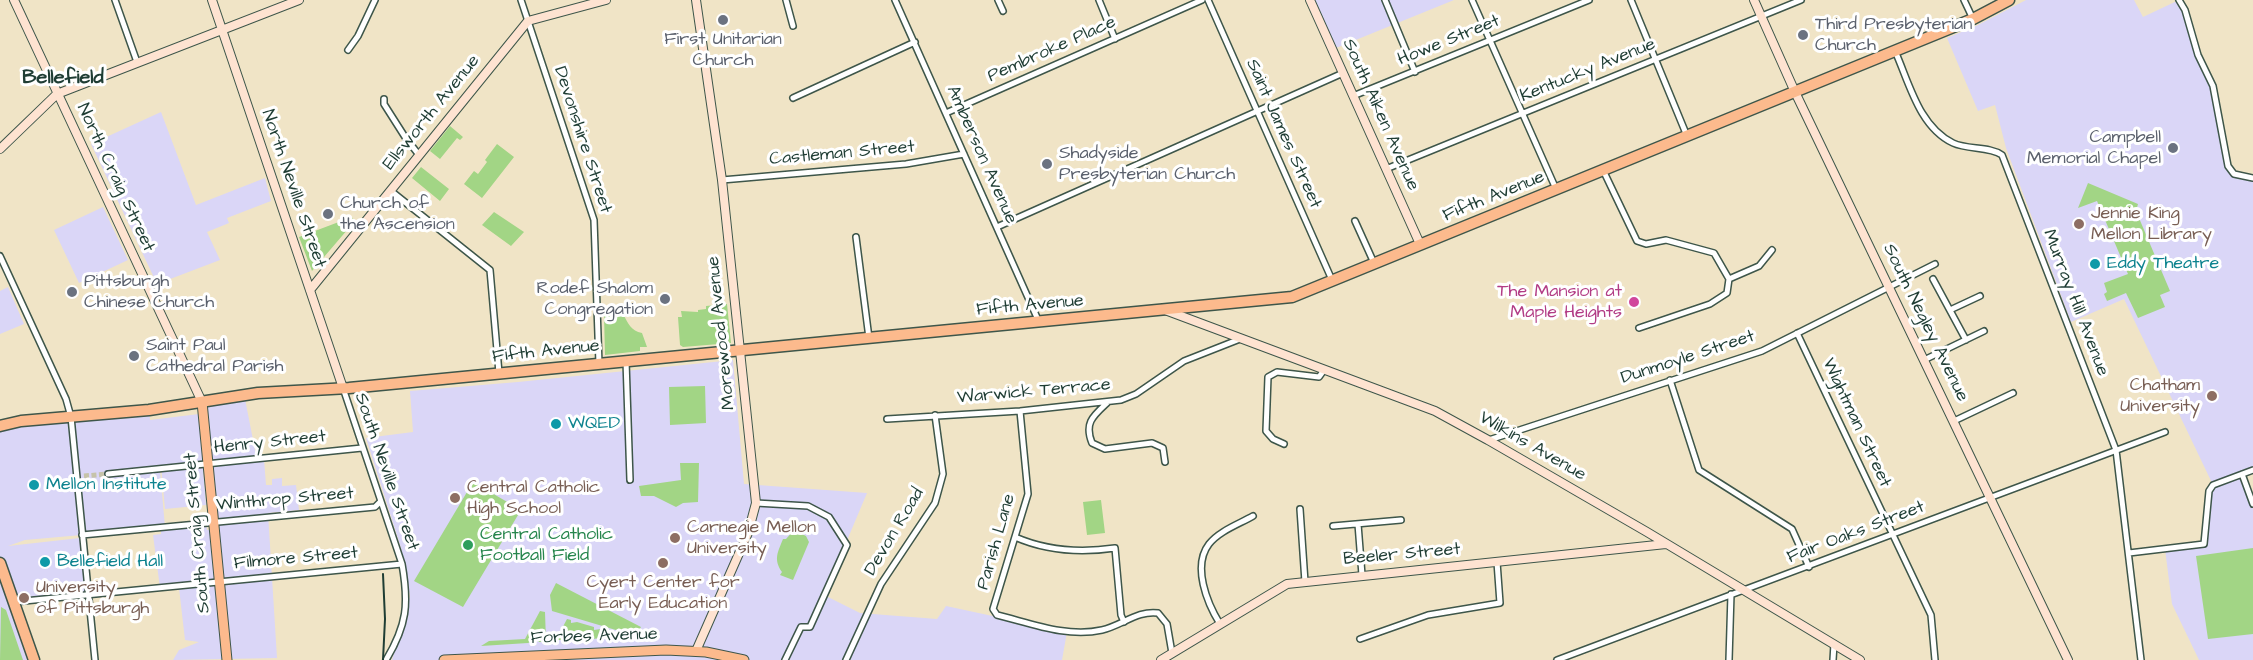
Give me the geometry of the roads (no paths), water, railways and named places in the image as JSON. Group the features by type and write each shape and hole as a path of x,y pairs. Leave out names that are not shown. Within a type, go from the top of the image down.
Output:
{"highway":[{"name":"Fifth Avenue","path":"0,426 21,421 202,402 258,393 342,388 1292,297 1895,51 1972,19 2009,0"},
{"path":"0,563 34,660"}],"main road":[{"name":"South Craig Street","path":"202,402 227,660"},
{"name":"Forbes Avenue","path":"444,660 644,650 696,651 744,660"}],"street":[{"name":"North Craig Street","path":"14,0 202,402"},
{"path":"114,0 137,63"},
{"name":"North Neville Street","path":"212,0 342,388"},
{"path":"0,149 57,94 299,0"},
{"path":"348,50 358,36 375,0"},
{"name":"Devonshire Street","path":"521,0 594,220 599,364"},
{"path":"528,21 606,0"},
{"name":"Morewood Avenue","path":"696,0 722,180 756,503 748,533 696,651"},
{"path":"786,0 793,26"},
{"name":"Amberson Avenue","path":"895,0 1039,322"},
{"path":"998,0 1003,11"},
{"path":"1099,0 1115,39"},
{"name":"Pembroke Place","path":"946,114 1202,0"},
{"name":"Saint James Street","path":"1208,0 1332,280"},
{"path":"1384,0 1415,72"},
{"path":"1473,0 1556,189"},
{"name":"Howe Street","path":"1353,96 1589,0"},
{"path":"1631,0 1687,136"},
{"name":"South Negley Avenue","path":"1754,0 1795,92 2068,660"},
{"name":"Kentucky Avenue","path":"1386,169 1801,0"},
{"path":"1964,0 1972,19"},
{"path":"2179,0 2185,10 2198,55 2212,86 2229,166 2234,174 2253,178"},
{"name":"South Aiken Avenue","path":"1314,1 1353,96 1420,244"},
{"name":"Ellsworth Avenue","path":"310,290 528,21"},
{"path":"793,98 915,42"},
{"name":"Murray Hill Avenue","path":"1895,51 1920,108 1938,133 1953,143 1972,149 1997,151 2002,155 2115,450 2141,660"},
{"path":"997,227 1343,73"},
{"path":"384,99 384,104 419,155"},
{"name":"Castleman Street","path":"722,180 906,164 964,154"},
{"path":"1603,171 1637,241 1646,244 1666,240 1714,254 1729,279 1727,292 1710,304 1639,328"},
{"path":"391,191 490,270 499,373"},
{"path":"1355,221 1374,263"},
{"path":"856,237 869,338"},
{"path":"1729,279 1759,266 1772,250"},
{"path":"0,256 66,399 71,417 95,660"},
{"name":"Dunmoyle Street","path":"1488,440 1762,351 1935,264"},
{"path":"1934,279 1966,340"},
{"path":"1950,310 1980,296"},
{"name":"Wilkins Avenue","path":"1165,310 1435,411 1666,544 1860,660"},
{"path":"1924,360 1984,331"},
{"name":"Wightman Street","path":"1797,333 1931,615 1935,660"},
{"name":"Warwick Terrace","path":"888,419 1020,411 1120,400 1136,394 1184,361 1240,339"},
{"path":"626,361 630,480"},
{"path":"1284,444 1273,439 1266,431 1268,377 1277,372 1319,377 1324,370"},
{"path":"1670,380 1699,470 1792,529 1809,567"},
{"name":"South Neville Street","path":"342,388 402,564 407,601 402,629 386,660"},
{"path":"1954,421 2013,393"},
{"path":"1108,402 1095,413 1089,426 1088,434 1092,443 1105,449 1152,443 1159,445 1165,452 1165,462"},
{"name":"Parish Lane","path":"1020,411 1028,494 993,609 997,615 1066,632 1103,630 1124,622"},
{"name":"Devon Road","path":"846,660 881,584 935,503 943,474 935,415"},
{"name":"Fair Oaks Street","path":"1557,660 1569,658 1731,594 1893,536 2165,432"},
{"name":"Henry Street","path":"108,474 362,448"},
{"path":"2128,553 2204,544 2209,491 2213,485 2253,470"},
{"path":"2242,474 2253,504"},
{"path":"76,478 84,476"},
{"name":"Winthrop Street","path":"82,536 375,507 380,502"},
{"path":"756,503 808,506 829,518 847,545 810,627 801,627 785,660"},
{"path":"1300,509 1305,582"},
{"path":"1220,624 1204,593 1202,563 1208,545 1216,537 1252,516"},
{"path":"1333,526 1401,520"},
{"path":"1358,524 1362,575"},
{"path":"1015,537 1068,551 1086,552 1115,548 1121,615 1124,622 1149,611 1158,613 1167,624 1172,653"},
{"name":"Beeler Street","path":"1161,660 1287,584 1666,544"},
{"path":"1360,639 1428,615 1500,603 1497,562"},
{"name":"Filmore Street","path":"14,602 402,564"},
{"path":"1729,660 1731,594"},
{"path":"1833,660 1834,644"}],"tunnel":[{"path":"84,476 108,474"}],"railway":[{"path":"383,574 385,619 383,660"}],"place":[{"name":"First Unitarian Church","path":"723,20"},
{"name":"Third Presbyterian Church","path":"1803,35"},
{"name":"Campbell Memorial Chapel","path":"2173,148"},
{"name":"Shadyside Presbyterian Church","path":"1047,164"},
{"name":"Church of the Ascension","path":"328,214"},
{"name":"Jennie King Mellon Library","path":"2079,224"},
{"name":"Eddy Theatre","path":"2095,264"},
{"name":"Pittsburgh Chinese Church","path":"72,292"},
{"name":"Rodef Shalom Congregation","path":"665,299"},
{"name":"The Mansion at Maple Heights","path":"1634,302"},
{"name":"Saint Paul Cathedral Parish","path":"134,356"},
{"name":"Chatham University","path":"2212,396"},
{"name":"WQED","path":"556,424"},
{"name":"Mellon Institute","path":"34,485"},
{"name":"Central Catholic High School","path":"455,498"},
{"name":"Carnegie Mellon University","path":"675,538"},
{"name":"Central Catholic Football Field","path":"468,545"},
{"name":"Bellefield Hall","path":"45,562"},
{"name":"Cyert Center for Early Education","path":"663,563"},
{"name":"University of Pittsburgh","path":"24,598"}],"district":[{"name":"Bellefield","path":"63,79"}]}
